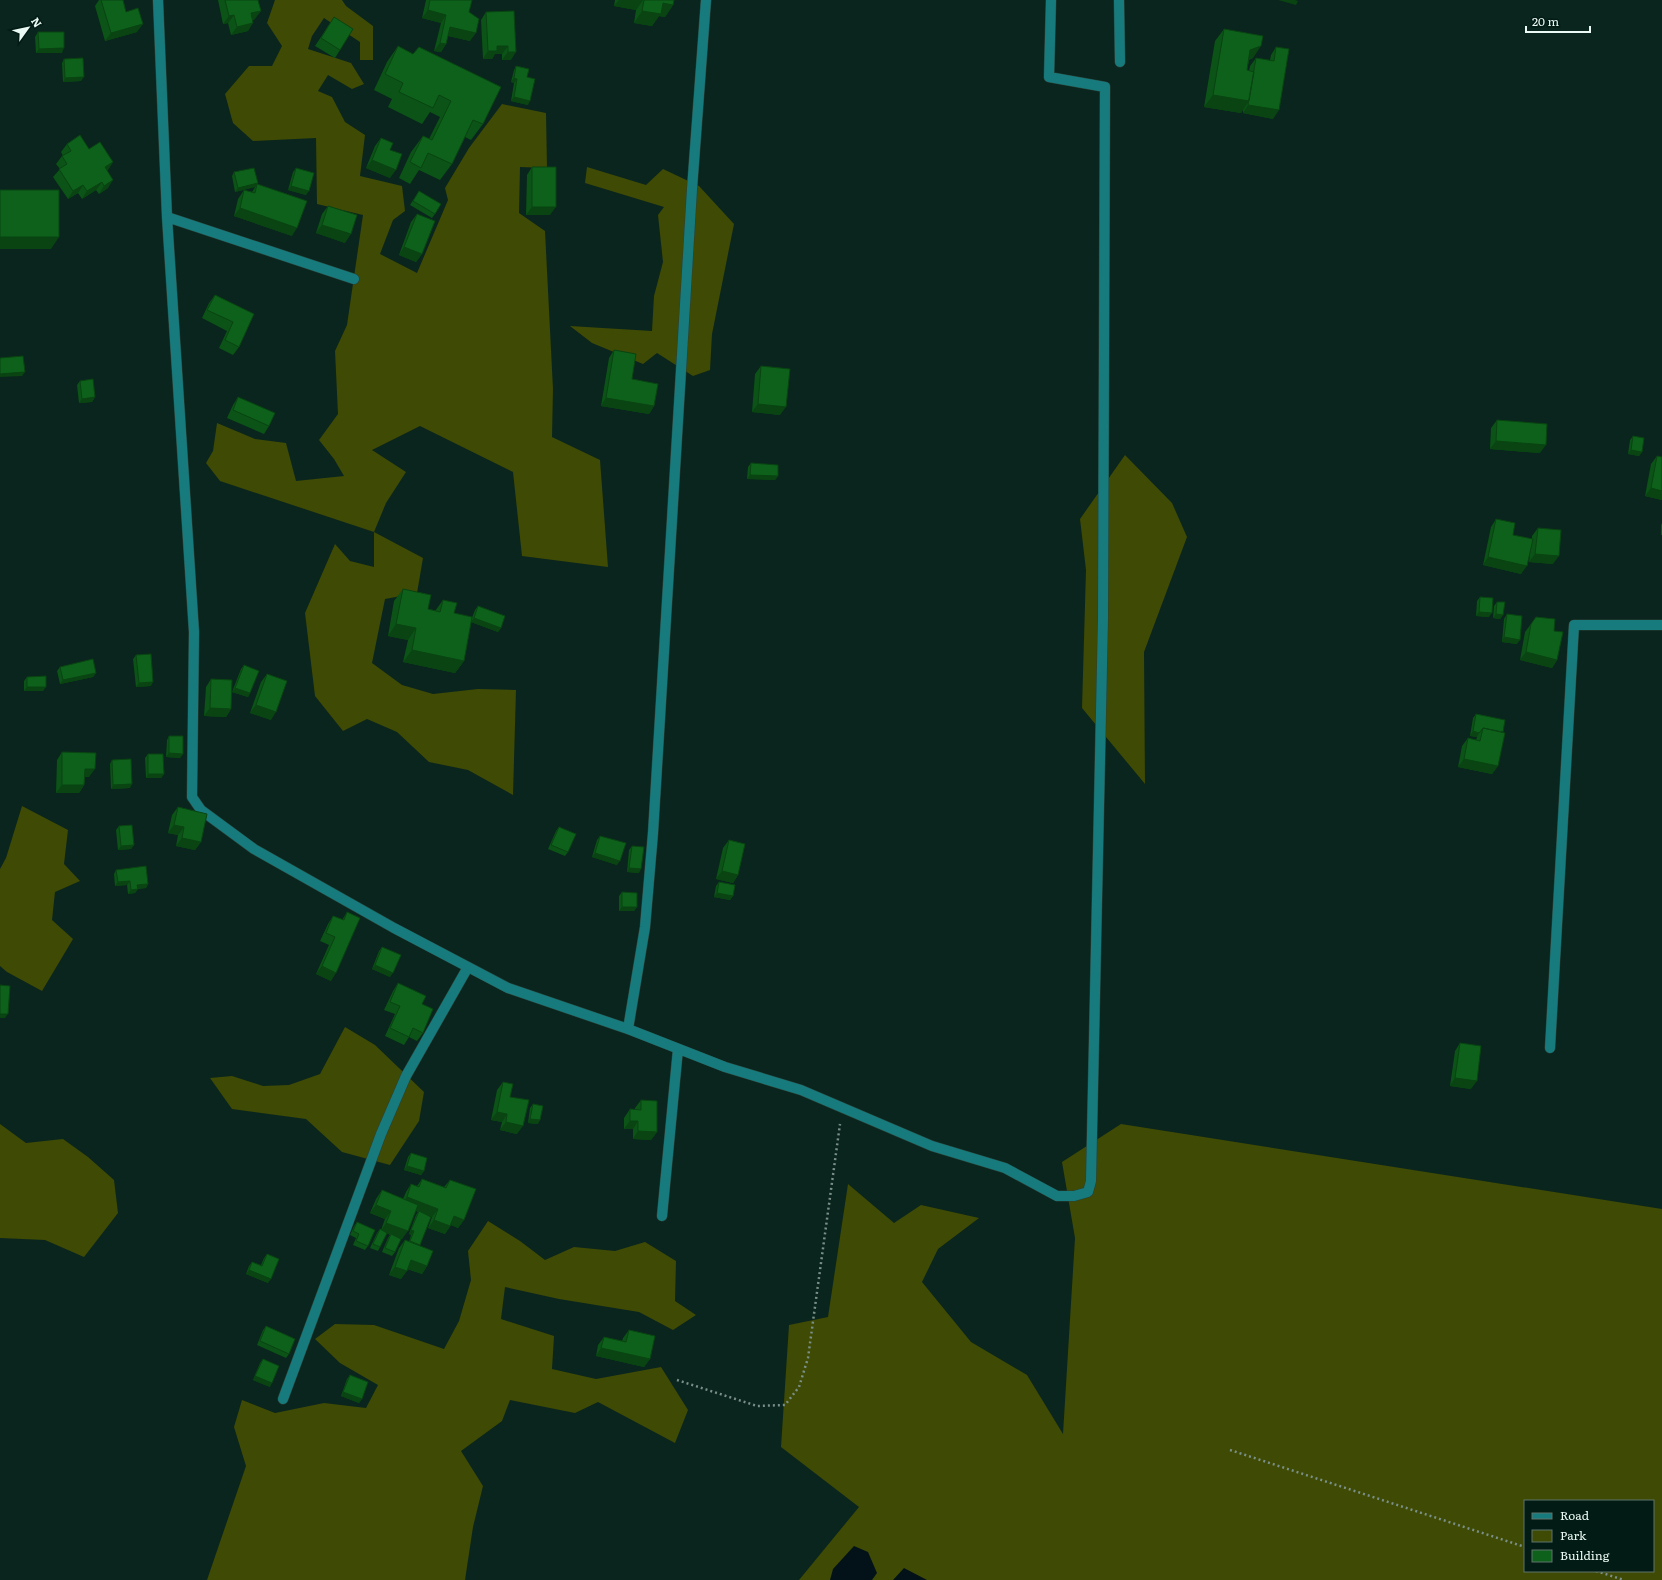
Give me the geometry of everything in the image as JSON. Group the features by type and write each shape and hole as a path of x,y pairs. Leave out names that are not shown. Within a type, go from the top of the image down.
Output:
{"street":[{"path":"158,0 167,217 194,632 192,797 201,810 254,849 394,928 508,988 628,1030 725,1067 801,1090 932,1146 1005,1168 1057,1196 1074,1196 1088,1192 1092,1181 1103,618 1105,87 1050,77 1051,0"},
{"path":"628,1030 646,927 654,825 692,189 706,0"},
{"path":"1119,0 1120,62"},
{"path":"167,217 354,279"},
{"path":"1550,1048 1574,624 1662,625"},
{"path":"282,1400 381,1134 406,1076 468,967"},
{"path":"662,1216 678,1049"}],"path":[{"path":"677,1380 757,1406 784,1405 799,1387 808,1358 842,1107"},
{"path":"1230,1450 1524,1547"},
{"path":"1599,1572 1624,1580"}],"green space":[{"path":"275,0 342,0 346,6 373,26 373,60 360,60 360,42 324,18 312,36 308,49 351,63 364,84 352,89 328,75 318,91 332,97 345,122 365,135 360,176 402,186 405,211 393,220 380,254 417,273 448,200 445,188 469,148 502,104 546,113 547,168 520,167 519,213 545,231 553,389 552,437 600,460 608,567 522,556 513,472 420,426 372,450 406,472 386,503 374,532 220,481 206,463 213,451 217,423 255,439 286,443 296,481 344,476 334,459 319,440 338,414 335,351 347,325 363,215 317,204 316,138 253,141 233,123 225,94 249,66 272,66 282,46 267,23"},
{"path":"587,167 646,185 663,169 699,186 734,224 712,334 710,370 693,376 657,353 643,364 592,343 570,326 652,331 654,296 663,262 658,215 664,207 585,183"},
{"path":"1125,455 1172,503 1187,537 1144,652 1145,784 1082,708 1086,570 1080,519"},
{"path":"374,532 423,558 417,593 385,599 372,663 402,685 433,694 478,689 516,690 513,795 468,770 429,762 397,732 367,719 343,731 315,696 305,613 335,544 350,561 374,567"},
{"path":"22,806 68,830 64,864 80,881 55,892 52,920 73,939 42,991 7,972 0,966 0,869 6,858"},
{"path":"345,1027 375,1045 424,1092 419,1121 390,1165 342,1152 306,1119 232,1109 210,1078 232,1076 263,1086 289,1085 320,1074"},
{"path":"0,1124 26,1143 63,1139 88,1157 114,1180 118,1213 84,1257 45,1240 0,1238"},
{"path":"1121,1124 1662,1209 1662,1580 799,1580 859,1507 781,1447 789,1325 828,1317 848,1184 894,1223 921,1205 979,1218 938,1249 922,1282 971,1342 1027,1375 1063,1434 1075,1238 1062,1162"},
{"path":"488,1221 520,1241 545,1260 574,1247 615,1251 645,1242 676,1261 675,1301 696,1315 673,1330 639,1312 559,1299 505,1287 501,1319 554,1336 552,1369 596,1379 661,1367 688,1410 675,1443 598,1402 575,1413 510,1400 502,1421 461,1451 483,1486 473,1527 465,1580 207,1580 246,1466 234,1427 242,1400 275,1413 324,1403 366,1408 378,1385 340,1363 315,1339 335,1324 374,1325 444,1349 459,1321 471,1280 468,1251"}],"shaded area":[{"path":"854,1546 868,1552 877,1573 872,1580 830,1580 833,1569"},
{"path":"904,1568 927,1580 893,1580"}],"building":[{"path":"101,0 123,0 126,12 138,8 143,24 111,33"},
{"path":"225,0 258,0 261,11 251,13 253,23 237,27 234,15 229,16"},
{"path":"430,0 472,0 469,12 479,19 476,33 450,27 446,44 440,43 446,15 428,10"},
{"path":"644,0 674,0 673,5 663,3 661,14 642,11"},
{"path":"514,11 516,52 508,52 508,46 497,46 497,51 488,51 486,12"},
{"path":"334,17 353,29 340,50 321,38"},
{"path":"1224,29 1263,36 1261,46 1250,50 1247,70 1254,72 1249,101 1213,95"},
{"path":"38,32 64,32 64,48 39,49"},
{"path":"398,46 413,54 419,47 501,87 483,124 473,120 452,164 428,153 421,168 410,162 423,136 432,140 451,101 439,95 433,108 399,92 403,83 385,74"},
{"path":"1276,47 1289,49 1279,110 1248,105 1256,58 1274,61"},
{"path":"83,58 84,77 65,78 64,59"},
{"path":"516,66 529,69 527,77 535,79 530,101 514,97 517,79 514,78"},
{"path":"80,135 89,149 100,142 113,162 105,167 113,180 104,186 102,182 87,191 83,185 73,191 59,169 67,164 62,156 71,151 67,144"},
{"path":"381,138 393,143 390,150 402,154 396,170 372,160"},
{"path":"532,167 556,167 556,207 532,207"},
{"path":"254,168 258,183 238,188 234,172"},
{"path":"296,168 314,173 309,191 291,186"},
{"path":"257,184 307,201 297,228 240,208 244,190 255,193"},
{"path":"0,190 59,190 59,237 0,237"},
{"path":"419,191 441,204 435,214 413,201"},
{"path":"328,206 357,215 351,234 322,225"},
{"path":"417,214 435,221 422,254 404,247"},
{"path":"215,295 254,314 239,347 225,340 233,322 207,310"},
{"path":"614,350 636,354 632,379 658,384 654,406 606,398"},
{"path":"23,356 25,372 0,374 0,358"},
{"path":"761,366 790,369 786,407 758,404"},
{"path":"93,379 95,397 82,399 80,381"},
{"path":"238,397 275,413 269,426 233,410"},
{"path":"1497,420 1547,424 1546,445 1496,441"},
{"path":"1633,436 1644,438 1642,452 1631,450"},
{"path":"1657,456 1662,457 1662,491 1651,488"},
{"path":"751,463 778,465 778,476 750,475"},
{"path":"1496,519 1515,523 1513,535 1533,539 1527,566 1488,557"},
{"path":"1538,528 1561,530 1559,556 1535,554"},
{"path":"403,589 431,595 428,609 440,612 443,600 457,603 454,613 472,617 464,661 412,650 416,628 396,624"},
{"path":"1480,597 1493,598 1492,613 1479,612"},
{"path":"1497,602 1505,602 1503,615 1496,614"},
{"path":"478,606 505,616 501,628 474,618"},
{"path":"1507,614 1522,616 1520,640 1504,637"},
{"path":"1536,617 1555,619 1554,631 1563,632 1557,660 1526,652 1531,624"},
{"path":"151,654 153,682 139,683 136,655"},
{"path":"93,659 96,673 63,680 60,667"},
{"path":"244,665 259,671 250,693 235,688"},
{"path":"267,674 287,681 276,712 256,705"},
{"path":"46,676 46,687 27,687 27,677"},
{"path":"211,679 232,680 231,709 210,708"},
{"path":"1476,714 1505,720 1503,732 1483,728 1479,733 1473,731"},
{"path":"1483,728 1505,733 1498,766 1464,759 1468,738 1480,741"},
{"path":"169,736 183,736 183,754 169,753"},
{"path":"62,752 96,753 95,769 85,769 84,785 62,785"},
{"path":"148,754 163,754 164,774 148,774"},
{"path":"131,759 132,784 113,785 112,760"},
{"path":"178,807 207,814 201,842 182,838 184,827 174,825"},
{"path":"132,825 134,845 121,846 119,826"},
{"path":"559,827 576,834 568,852 551,845"},
{"path":"600,836 626,843 620,861 595,853"},
{"path":"729,840 745,844 738,875 722,871"},
{"path":"632,846 644,847 641,869 629,868"},
{"path":"146,866 148,884 137,885 138,889 131,890 130,881 118,882 116,870"},
{"path":"719,882 735,885 733,896 717,893"},
{"path":"622,892 637,893 637,907 622,907"},
{"path":"347,912 360,918 336,973 322,966 335,937 326,933 333,916 344,920"},
{"path":"382,947 401,955 393,973 375,965"},
{"path":"398,983 426,996 422,1004 433,1009 423,1033 413,1028 409,1037 390,1028 400,1006 390,1002"},
{"path":"0,985 10,986 8,1014 0,1014"},
{"path":"1460,1043 1481,1046 1477,1081 1455,1078"},
{"path":"503,1082 513,1084 510,1097 529,1100 523,1126 506,1122 507,1114 497,1112"},
{"path":"641,1100 657,1101 657,1132 638,1131 638,1121 630,1121 630,1109 641,1110"},
{"path":"533,1104 543,1106 540,1120 530,1119"},
{"path":"411,1153 427,1158 424,1171 407,1166"},
{"path":"422,1179 446,1188 450,1180 476,1189 464,1220 454,1216 450,1226 434,1220 438,1209 407,1197 411,1184 419,1187"},
{"path":"382,1190 418,1205 408,1231 386,1223 391,1211 376,1205"},
{"path":"419,1211 431,1217 420,1245 410,1241 414,1231 411,1230"},
{"path":"357,1222 375,1230 368,1246 356,1241 359,1234 353,1231"},
{"path":"380,1229 387,1233 380,1247 373,1244"},
{"path":"391,1234 401,1239 395,1252 385,1248"},
{"path":"405,1240 433,1251 427,1266 411,1260 407,1271 395,1267"},
{"path":"267,1254 279,1259 271,1279 249,1270 252,1262 262,1266"},
{"path":"266,1326 295,1339 289,1354 260,1341"},
{"path":"629,1330 655,1336 650,1359 601,1348 604,1337 626,1342"},
{"path":"263,1359 279,1366 272,1383 255,1376"},
{"path":"350,1375 368,1382 362,1399 343,1392"}]}
